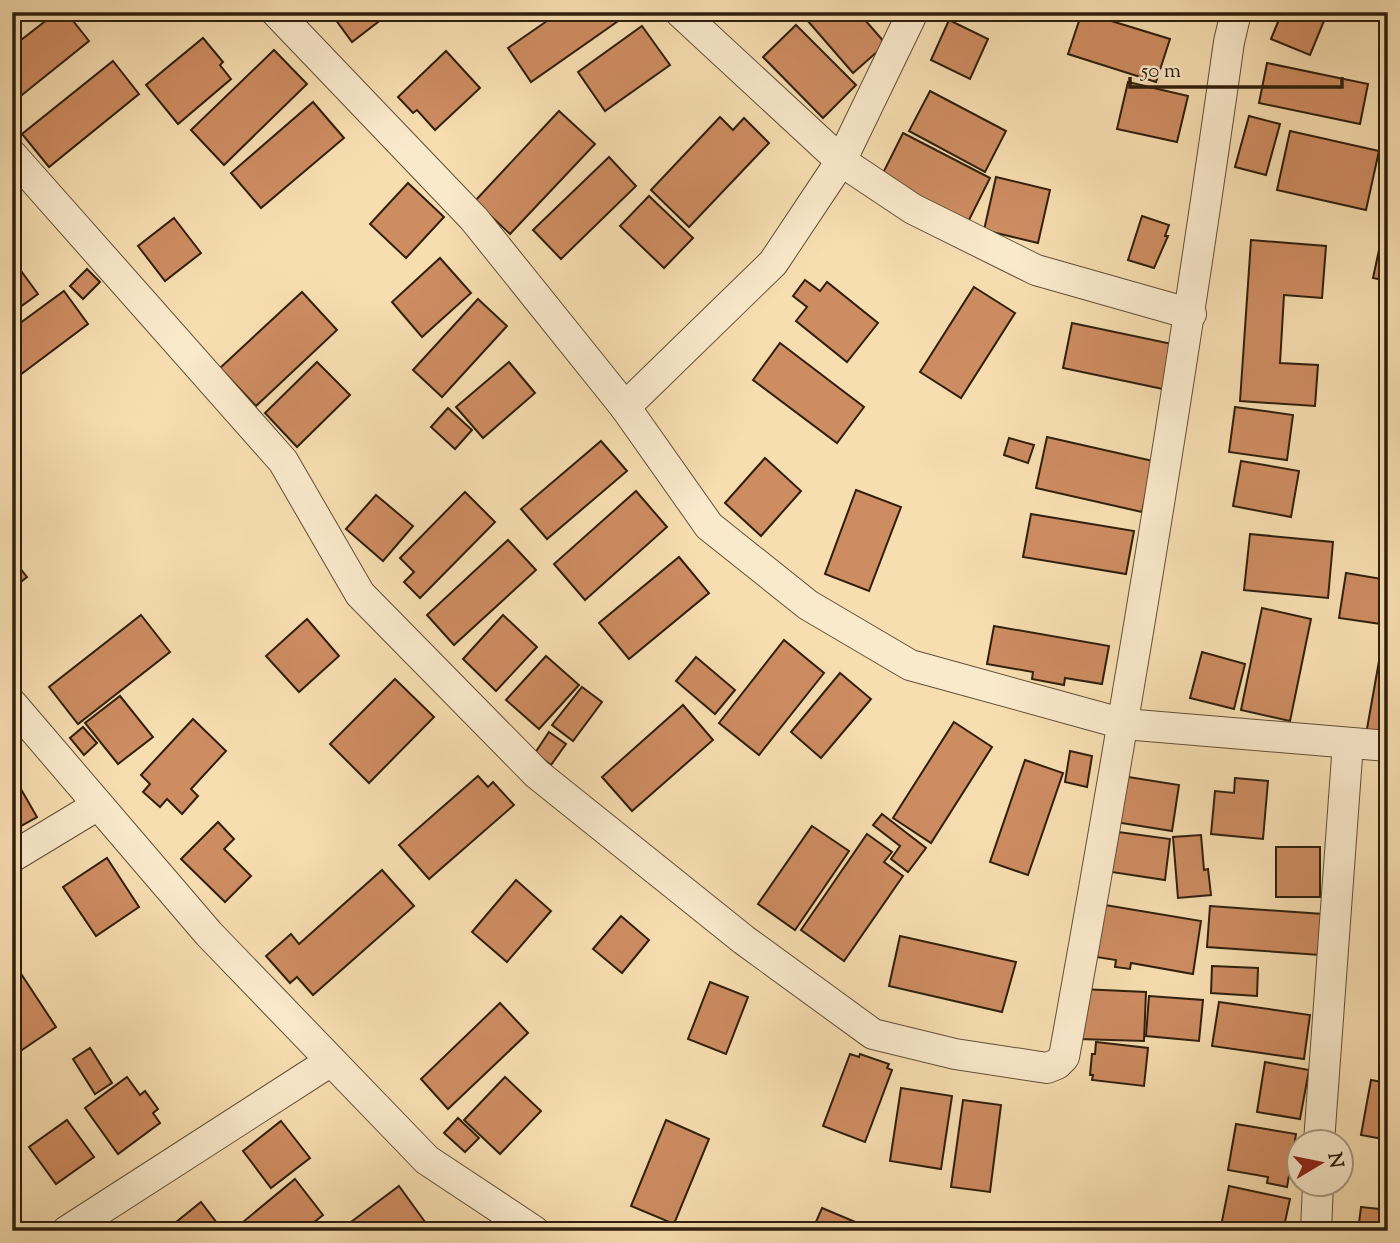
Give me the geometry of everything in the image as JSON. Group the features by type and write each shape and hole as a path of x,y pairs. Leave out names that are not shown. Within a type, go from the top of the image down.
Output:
{"street":[{"path":"276,12 474,219 625,407 709,526 808,605 910,665 1124,724 1388,746"},
{"path":"680,12 841,161 913,209 1036,270 1191,314"},
{"path":"625,407 773,263 841,161 914,12"},
{"path":"12,155 284,461 360,594 537,774 744,940 873,1034 955,1054 1047,1068 1064,1057 1124,724 1191,314 1229,42 1236,12"},
{"path":"12,704 209,934 427,1160 534,1231"},
{"path":"1321,1128 1348,743"},
{"path":"12,857 99,805"},
{"path":"67,1231 331,1061"},
{"path":"1315,1231 1317,1198"}],"building":[{"path":"57,12 66,12 89,41 12,103 12,47"},
{"path":"330,12 391,12 352,42"},
{"path":"487,12 502,12 491,19"},
{"path":"560,12 631,12 531,82 508,48"},
{"path":"800,12 858,12 886,44 853,73"},
{"path":"1082,12 1170,39 1156,82 1068,54"},
{"path":"1282,12 1317,12 1326,16 1310,55 1271,39"},
{"path":"949,20 988,39 970,79 931,60"},
{"path":"796,25 856,85 823,118 763,57"},
{"path":"642,26 670,65 605,111 578,72"},
{"path":"203,38 223,62 220,65 231,79 178,124 146,85"},
{"path":"274,50 307,84 224,165 191,130"},
{"path":"446,51 480,88 435,130 417,110 413,113 398,97"},
{"path":"113,61 139,94 49,167 22,134"},
{"path":"1267,63 1368,84 1360,124 1259,103"},
{"path":"1128,82 1188,96 1177,142 1117,129"},
{"path":"930,91 1006,131 985,172 909,131"},
{"path":"313,102 344,138 261,208 231,173"},
{"path":"559,111 595,144 510,234 475,201"},
{"path":"1249,116 1280,124 1266,175 1235,167"},
{"path":"720,117 733,130 744,118 769,143 689,227 651,190"},
{"path":"1290,131 1379,151 1366,210 1277,190"},
{"path":"903,133 990,178 967,224 880,179"},
{"path":"609,157 636,186 561,259 533,230"},
{"path":"996,177 1050,190 1038,243 984,230"},
{"path":"408,183 444,217 406,258 370,224"},
{"path":"649,196 693,238 664,268 620,226"},
{"path":"1142,216 1169,225 1165,236 1168,236 1154,268 1128,260"},
{"path":"174,218 201,253 165,281 138,246"},
{"path":"1385,222 1388,222 1388,281 1373,278"},
{"path":"1251,240 1326,246 1322,298 1284,295 1280,363 1318,365 1315,406 1240,401"},
{"path":"440,258 471,293 422,337 392,302"},
{"path":"12,261 38,294 12,313"},
{"path":"87,269 100,282 83,299 70,286"},
{"path":"805,280 820,291 827,282 878,323 847,362 796,321 807,307 793,296"},
{"path":"974,287 1015,313 961,398 920,372"},
{"path":"64,291 88,324 12,381 12,329"},
{"path":"302,292 337,330 256,406 220,368"},
{"path":"478,299 507,326 442,397 413,370"},
{"path":"1072,323 1172,344 1163,389 1063,368"},
{"path":"780,343 864,407 837,443 753,380"},
{"path":"317,362 350,395 297,447 265,413"},
{"path":"509,362 535,393 483,438 456,407"},
{"path":"1235,407 1293,415 1287,460 1229,452"},
{"path":"448,408 472,430 455,449 431,427"},
{"path":"1388,428 1388,458 1382,457"},
{"path":"1047,437 1153,461 1142,512 1036,488"},
{"path":"1009,438 1034,445 1028,463 1004,455"},
{"path":"601,441 627,471 547,539 521,509"},
{"path":"765,458 801,491 761,536 725,503"},
{"path":"1241,461 1299,471 1291,517 1233,506"},
{"path":"856,490 901,507 869,591 825,574"},
{"path":"636,491 667,527 585,600 554,564"},
{"path":"465,492 495,522 420,598 404,582 414,572 400,558"},
{"path":"376,495 413,526 383,561 346,529"},
{"path":"1031,514 1134,531 1126,574 1023,557"},
{"path":"1250,534 1333,542 1328,598 1244,590"},
{"path":"508,540 536,570 454,645 427,615"},
{"path":"679,557 709,593 629,659 599,623"},
{"path":"12,558 27,577 12,589"},
{"path":"1346,573 1388,580 1388,625 1339,618"},
{"path":"1262,608 1311,619 1290,721 1241,710"},
{"path":"141,615 170,652 78,724 49,687"},
{"path":"503,615 537,647 496,691 463,659"},
{"path":"307,619 339,656 299,692 266,656"},
{"path":"994,626 1109,646 1102,684 1065,678 1064,685 1032,679 1033,672 987,664"},
{"path":"1384,633 1388,633 1388,727 1383,743 1365,740"},
{"path":"784,640 824,673 759,755 719,723"},
{"path":"1202,652 1245,664 1234,709 1190,698"},
{"path":"546,656 579,685 539,729 506,700"},
{"path":"696,657 735,690 715,714 676,681"},
{"path":"840,673 871,699 821,758 791,732"},
{"path":"395,679 434,717 369,783 330,744"},
{"path":"582,687 602,702 573,741 552,725"},
{"path":"120,696 153,737 118,764 85,723"},
{"path":"683,705 713,740 632,811 602,777"},
{"path":"193,719 226,751 191,789 198,796 182,814 167,799 160,807 143,792 150,784 141,775"},
{"path":"954,722 992,747 931,843 893,818"},
{"path":"83,727 97,743 84,755 70,738"},
{"path":"549,732 566,744 551,765 535,753"},
{"path":"1070,751 1092,756 1087,787 1065,782"},
{"path":"1025,760 1063,773 1028,875 990,862"},
{"path":"478,776 488,787 493,782 514,805 429,879 399,845"},
{"path":"1122,776 1179,785 1172,831 1115,822"},
{"path":"14,777 37,817 12,831 12,778"},
{"path":"1235,778 1268,781 1263,839 1211,834 1215,791 1234,793"},
{"path":"882,814 926,848 908,872 891,859 900,846 873,825"},
{"path":"218,822 234,839 224,849 251,876 225,902 181,859"},
{"path":"812,826 849,851 795,930 758,904"},
{"path":"1111,831 1170,839 1165,880 1105,871"},
{"path":"867,834 892,852 884,862 903,876 844,961 801,930"},
{"path":"1201,835 1204,870 1208,869 1211,895 1178,898 1173,837"},
{"path":"1276,847 1320,847 1320,897 1276,897"},
{"path":"107,858 139,907 96,936 63,887"},
{"path":"382,870 414,906 313,995 297,977 290,983 266,956 291,934 299,944"},
{"path":"516,880 551,911 507,962 472,932"},
{"path":"1383,884 1388,884 1388,935 1384,935"},
{"path":"1099,904 1201,921 1193,974 1131,963 1130,969 1115,967 1116,960 1090,956"},
{"path":"1210,906 1323,914 1320,955 1207,947"},
{"path":"621,916 649,940 622,973 593,949"},
{"path":"900,936 1016,962 1002,1012 889,986"},
{"path":"12,960 56,1027 16,1054 12,1049"},
{"path":"1212,966 1258,968 1257,996 1211,993"},
{"path":"710,982 748,997 726,1054 688,1039"},
{"path":"1081,989 1146,992 1144,1041 1078,1039"},
{"path":"1149,996 1203,1000 1199,1041 1146,1036"},
{"path":"1219,1002 1310,1015 1304,1059 1212,1046"},
{"path":"500,1003 528,1033 448,1109 421,1079"},
{"path":"1096,1042 1148,1048 1144,1086 1092,1080 1092,1054 1095,1054"},
{"path":"90,1048 112,1083 95,1094 73,1059"},
{"path":"850,1054 859,1057 860,1054 889,1064 887,1068 892,1070 865,1142 823,1126"},
{"path":"1265,1062 1309,1070 1300,1119 1257,1112"},
{"path":"127,1077 140,1095 145,1091 158,1109 153,1113 160,1123 118,1154 85,1108"},
{"path":"505,1077 541,1111 500,1154 464,1120"},
{"path":"1371,1080 1388,1083 1388,1140 1361,1135"},
{"path":"901,1088 952,1096 941,1169 890,1161"},
{"path":"963,1100 1001,1105 990,1192 951,1187"},
{"path":"458,1118 479,1138 465,1152 444,1133"},
{"path":"67,1120 94,1157 56,1184 29,1147"},
{"path":"666,1120 709,1139 674,1224 631,1206"},
{"path":"281,1121 310,1158 271,1188 243,1151"},
{"path":"1236,1124 1284,1132 1284,1186 1267,1183 1268,1177 1228,1170"},
{"path":"295,1179 323,1215 303,1231 251,1231 243,1222"},
{"path":"399,1186 428,1226 422,1231 339,1231"},
{"path":"1229,1186 1290,1199 1283,1231 1220,1231"},
{"path":"201,1202 223,1231 165,1231"},
{"path":"1361,1207 1388,1210 1388,1231 1358,1231"},
{"path":"822,1208 865,1226 863,1231 812,1231"}]}
